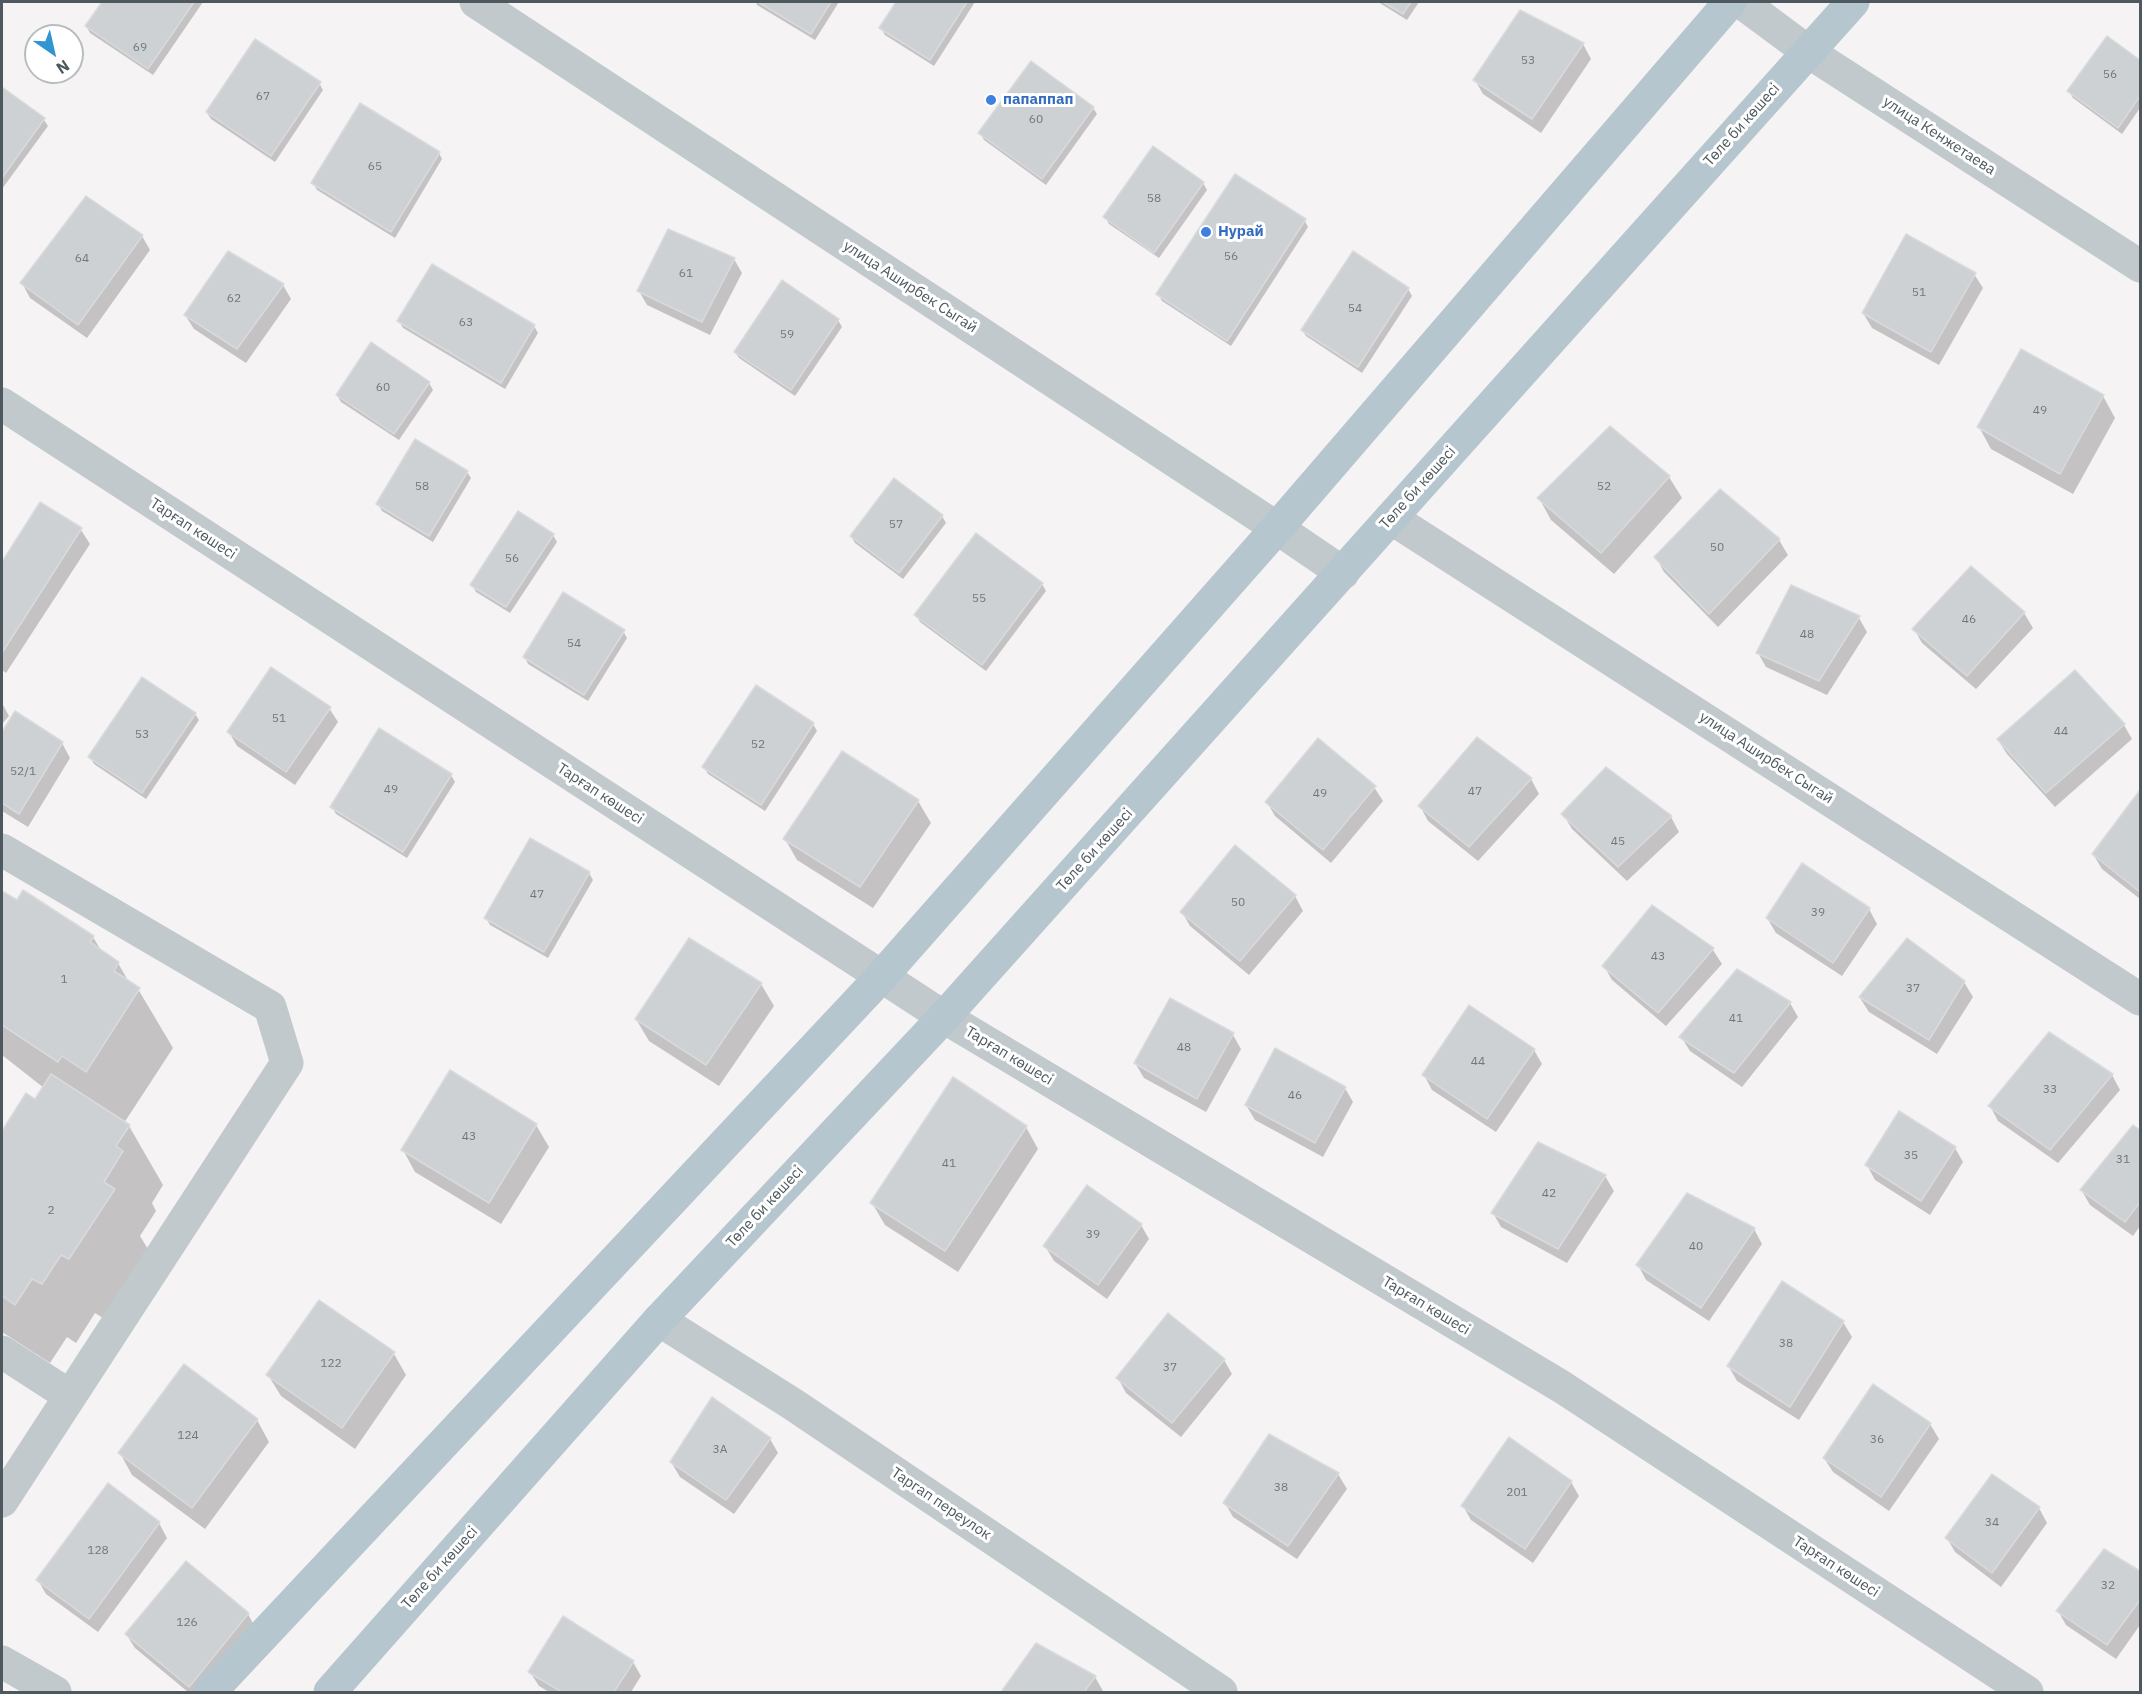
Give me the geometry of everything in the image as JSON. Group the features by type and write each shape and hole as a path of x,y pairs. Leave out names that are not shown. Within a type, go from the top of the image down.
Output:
{"main road":[{"path":"210,1692 881,977 1277,528 1730,2"},
{"name":"Төле би көшесі","path":"330,1692 659,1320 944,1017 1853,2"}],"street":[{"name":"улица Аширбек Сыгай","path":"477,2 1343,573"},
{"name":"улица Кенжетаева","path":"1741,2 1808,51 2140,266"},
{"name":"Тарғап көшесі","path":"2,404 881,977 1562,1387 2027,1692"},
{"name":"улица Аширбек Сыгай","path":"1391,518 2140,999"},
{"path":"2,850 270,1007 287,1063 2,1501"},
{"name":"Таргап переулок","path":"659,1320 791,1403 1221,1692"},
{"path":"2,1352 70,1396"},
{"path":"2,1662 55,1692"}],"building":[{"path":"102,2 194,2 148,69 85,26"},
{"path":"758,2 831,2 811,34"},
{"path":"896,2 967,2 930,60 879,28"},
{"path":"1383,2 1411,2 1403,14"},
{"path":"1520,10 1584,43 1532,119 1473,80"},
{"path":"2107,36 2140,60 2140,96 2118,128 2067,91"},
{"path":"255,39 321,82 271,156 206,112"},
{"path":"1031,61 1094,107 1042,179 978,133"},
{"path":"2,87 45,118 2,178"},
{"path":"360,103 440,152 391,232 311,183"},
{"path":"1153,146 1204,182 1154,253 1103,217"},
{"path":"1235,174 1306,219 1227,341 1156,294"},
{"path":"86,196 143,235 78,325 20,283"},
{"path":"668,229 735,258 702,322 637,291"},
{"path":"1906,234 1976,273 1931,352 1862,313"},
{"path":"228,251 284,284 237,349 184,315"},
{"path":"1353,251 1409,288 1358,367 1301,330"},
{"path":"432,264 535,325 501,383 397,321"},
{"path":"782,280 839,319 791,390 734,352"},
{"path":"371,342 430,382 394,434 336,395"},
{"path":"2021,349 2104,395 2060,474 1977,427"},
{"path":"1610,426 1670,476 1601,553 1537,498"},
{"path":"415,439 468,471 429,536 376,504"},
{"path":"894,478 943,515 899,573 850,536"},
{"path":"1720,489 1780,539 1709,614 1654,557"},
{"path":"40,502 82,528 2,653 2,562"},
{"path":"518,511 554,534 506,607 470,585"},
{"path":"976,533 1043,583 982,665 914,615"},
{"path":"1971,566 2025,612 1967,676 1912,629"},
{"path":"1791,585 1860,616 1819,681 1756,653"},
{"path":"563,592 625,630 584,695 523,657"},
{"path":"271,667 331,707 286,772 227,732"},
{"path":"2075,670 2125,724 2046,793 1997,739"},
{"path":"142,677 196,713 142,793 88,757"},
{"path":"756,685 814,723 761,805 702,767"},
{"path":"15,711 63,742 19,814 2,803 2,732"},
{"path":"379,728 452,774 403,852 330,807"},
{"path":"1477,737 1532,778 1469,847 1418,806"},
{"path":"1318,738 1376,786 1323,850 1265,802"},
{"path":"842,751 919,800 860,887 783,839"},
{"path":"1606,767 1672,816 1618,867 1561,814"},
{"path":"2140,790 2140,892 2092,854"},
{"path":"530,838 590,872 544,952 484,918"},
{"path":"1235,845 1296,895 1240,961 1180,912"},
{"path":"1802,863 1870,908 1833,963 1766,918"},
{"path":"23,890 94,936 90,942 119,962 114,971 140,988 86,1072 62,1056 58,1062 2,1025 2,891 17,900"},
{"path":"1652,905 1714,948 1658,1013 1602,966"},
{"path":"689,938 762,983 706,1065 635,1019"},
{"path":"1907,938 1965,981 1929,1040 1859,997"},
{"path":"1737,969 1791,1002 1734,1073 1679,1037"},
{"path":"1170,998 1234,1033 1197,1099 1134,1063"},
{"path":"1469,1005 1535,1049 1487,1119 1422,1075"},
{"path":"2049,1032 2113,1074 2050,1150 1988,1106"},
{"path":"1275,1048 1346,1087 1315,1143 1245,1105"},
{"path":"450,1070 537,1124 489,1203 401,1150"},
{"path":"51,1074 130,1125 116,1146 123,1151 104,1182 115,1189 69,1259 61,1255 42,1284 32,1279 15,1305 2,1296 2,1131 26,1093 35,1099"},
{"path":"953,1077 1027,1126 945,1251 870,1203"},
{"path":"1899,1111 1956,1147 1921,1201 1865,1165"},
{"path":"2133,1125 2140,1130 2140,1202 2125,1222 2080,1190"},
{"path":"1538,1142 1606,1175 1558,1249 1491,1213"},
{"path":"1087,1185 1142,1224 1098,1285 1043,1246"},
{"path":"1687,1193 1755,1228 1701,1308 1636,1265"},
{"path":"1782,1281 1844,1321 1790,1407 1727,1366"},
{"path":"319,1300 395,1352 342,1428 266,1375"},
{"path":"1168,1313 1225,1359 1172,1423 1116,1378"},
{"path":"184,1364 258,1419 192,1508 118,1453"},
{"path":"1873,1384 1931,1423 1881,1497 1823,1458"},
{"path":"712,1397 771,1438 726,1500 670,1462"},
{"path":"1269,1434 1339,1473 1288,1546 1223,1503"},
{"path":"1509,1437 1572,1481 1525,1549 1461,1506"},
{"path":"1992,1474 2040,1507 1992,1573 1945,1538"},
{"path":"108,1483 160,1522 89,1619 36,1580"},
{"path":"2104,1549 2140,1571 2140,1600 2107,1645 2056,1611"},
{"path":"186,1561 249,1613 189,1687 125,1634"},
{"path":"563,1616 634,1661 614,1692 562,1692 528,1672"},
{"path":"1036,1643 1096,1676 1084,1692 1001,1692"}],"place":[{"name":"папаппап","path":"991,100"},
{"name":"Нурай","path":"1206,232"}]}
